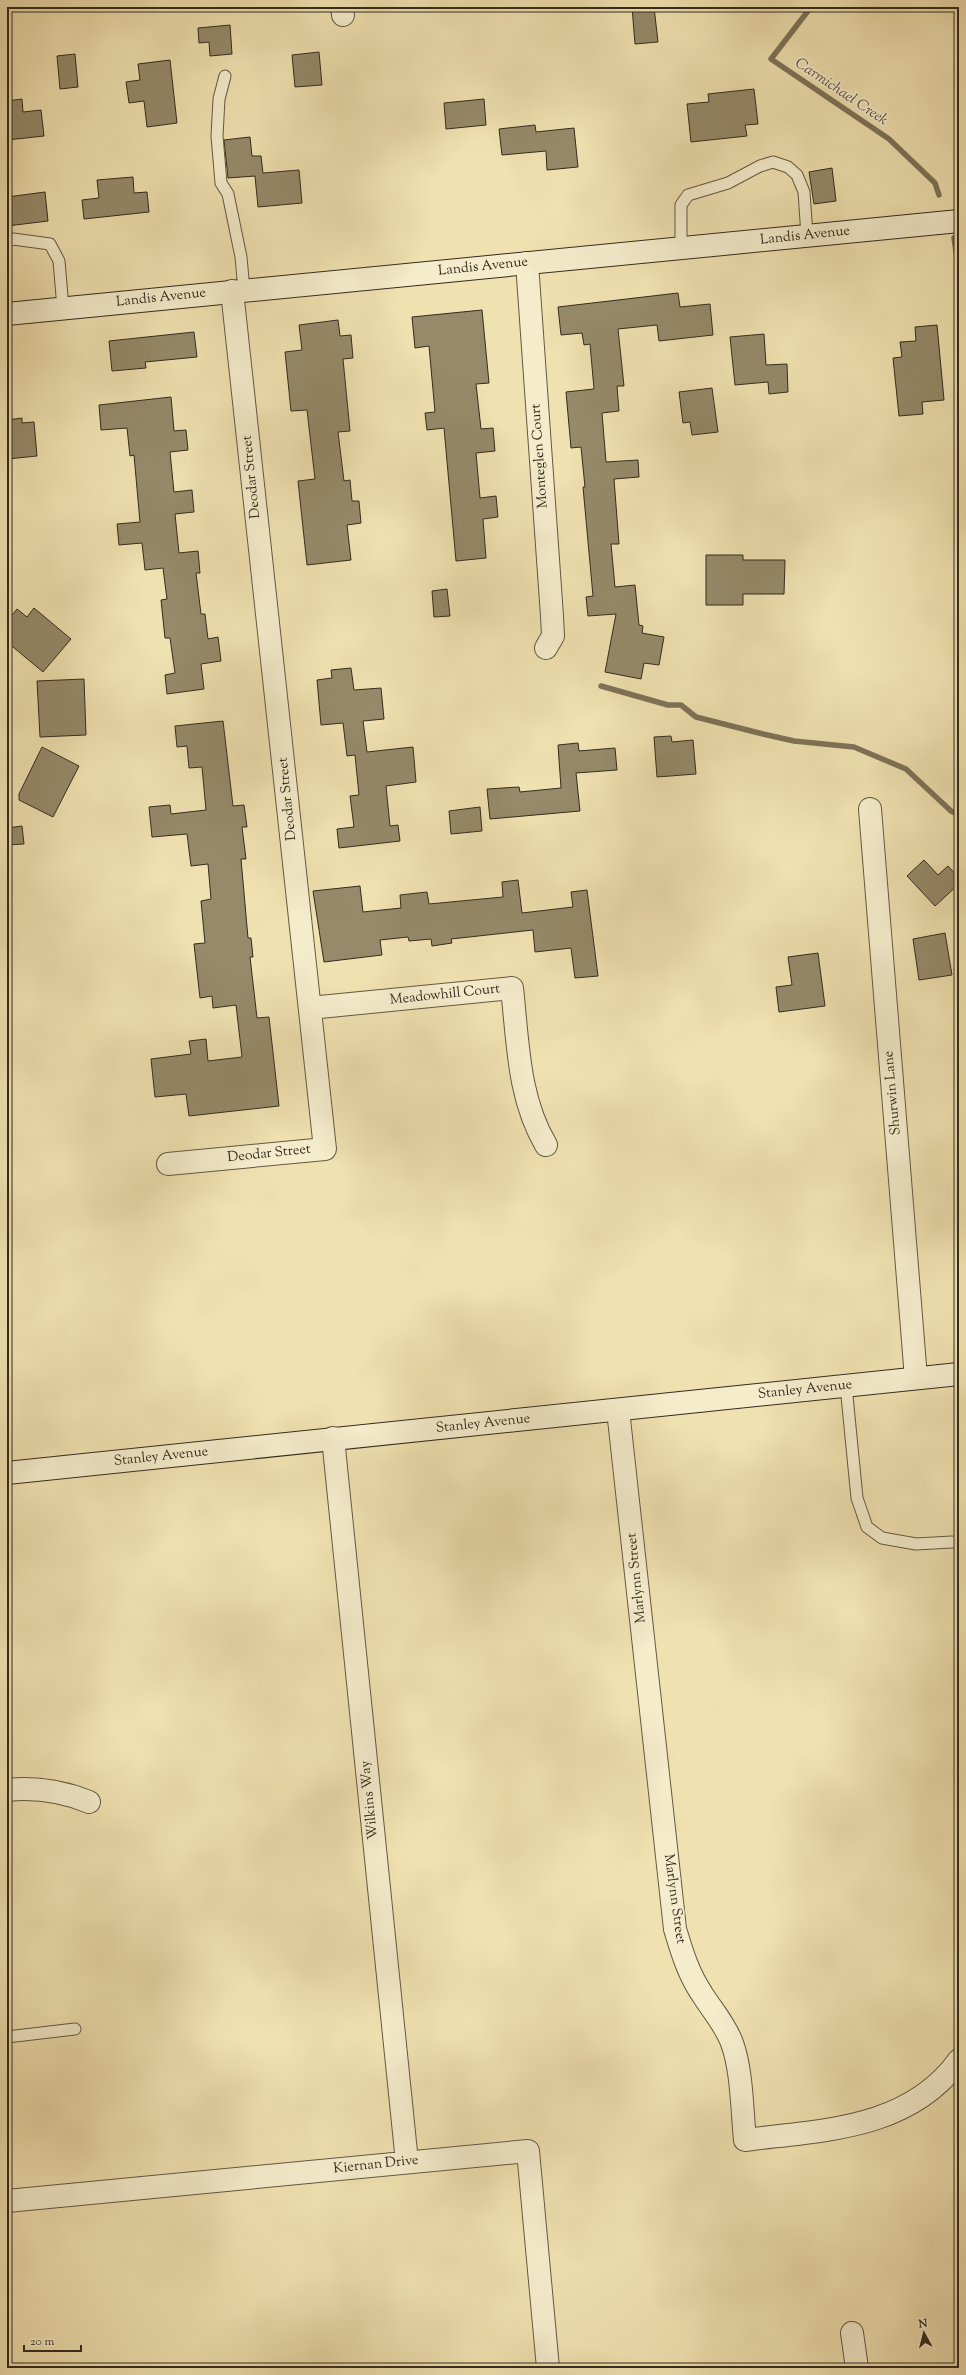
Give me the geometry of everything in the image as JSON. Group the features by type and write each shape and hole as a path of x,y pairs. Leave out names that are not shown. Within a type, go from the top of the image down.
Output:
{"street":[{"name":"Landis Avenue","path":"7,314 959,221"},
{"name":"Monteglen Court","path":"526,263 552,616 552,636 546,648"},
{"name":"Deodar Street","path":"168,1164 325,1149 238,291"},
{"name":"Shurwin Lane","path":"870,809 916,1378"},
{"name":"Meadowhill Court","path":"310,1008 512,988 522,1081 529,1110 546,1145"},
{"name":"Stanley Avenue","path":"7,1473 959,1374"},
{"name":"Marlynn Street","path":"618,1410 676,1929 688,1969 702,1994 719,2016 732,2043 736,2057 745,2140 869,2122 897,2111 923,2095 959,2060"},
{"name":"Wilkins Way","path":"333,1438 407,2162"},
{"path":"7,1790 41,1789 56,1791 89,1802"},
{"name":"Kiernan Drive","path":"7,2201 528,2151 548,2368"},
{"path":"852,2333 857,2368"}],"lane":[{"path":"225,76 219,99 218,144 222,183 228,194 241,257 238,291"},
{"path":"681,248 681,205 688,195 728,183 760,166 773,162 788,167 797,175 804,192 807,236"},
{"path":"7,242 13,239 50,244 59,261 63,308"},
{"path":"846,1386 857,1498 867,1526 882,1538 916,1544 952,1542"},
{"path":"7,2037 75,2029"}],"building":[{"path":"632,7 654,7 658,42 635,44"},
{"path":"230,25 232,54 210,56 209,42 199,43 198,28"},
{"path":"319,52 322,85 295,87 292,55"},
{"path":"75,54 78,87 60,89 57,56"},
{"path":"170,60 177,123 147,127 144,101 129,103 126,82 140,80 138,64"},
{"path":"754,89 758,124 745,125 747,136 691,142 687,104 709,102 708,94"},
{"path":"22,99 23,112 41,110 44,136 7,140 7,101"},
{"path":"484,99 486,125 446,129 444,103"},
{"path":"535,125 536,132 574,128 578,167 547,170 546,151 502,155 499,129"},
{"path":"250,137 252,156 261,156 263,173 299,170 302,203 258,207 255,176 228,178 224,140"},
{"path":"832,168 836,201 814,204 809,172"},
{"path":"133,177 134,193 147,192 149,212 84,219 82,200 99,198 97,180"},
{"path":"45,192 48,221 7,226 7,197"},
{"path":"678,293 680,307 710,304 713,335 659,341 657,325 618,329 624,386 617,386 619,411 602,413 606,462 638,460 639,477 614,479 619,544 611,544 615,587 635,585 639,625 643,626 642,633 664,637 659,665 644,663 641,679 605,672 616,614 588,616 586,597 593,596 583,487 585,487 581,447 571,448 566,392 594,389 590,344 584,345 582,333 561,335 558,307"},
{"path":"482,310 489,383 476,384 481,429 493,428 495,451 476,453 480,498 496,496 498,517 483,519 486,558 456,561 444,428 427,430 425,413 435,412 429,346 415,348 412,317"},
{"path":"338,320 340,336 351,335 353,358 343,359 350,431 338,432 344,481 350,480 352,501 359,501 361,523 347,525 351,560 307,565 298,481 315,479 307,410 291,411 285,352 302,350 299,325"},
{"path":"937,325 944,400 922,402 923,414 899,416 893,358 902,357 900,342 916,341 915,327"},
{"path":"194,332 197,357 145,362 146,368 112,371 109,341"},
{"path":"764,334 766,365 787,364 788,392 769,394 768,382 735,385 730,337"},
{"path":"712,388 718,432 692,435 690,422 683,423 679,392"},
{"path":"171,397 174,431 186,430 188,450 170,452 174,492 192,490 194,512 175,514 179,553 198,551 200,573 196,573 201,614 205,614 208,639 218,637 221,661 201,664 204,689 167,694 165,675 175,673 170,638 165,638 161,600 167,599 163,568 145,570 142,543 119,545 117,524 140,522 134,455 130,456 127,428 101,430 99,405"},
{"path":"22,418 22,423 34,422 37,456 7,459 7,420"},
{"path":"706,555 743,555 743,560 785,560 784,594 743,594 743,605 706,605"},
{"path":"447,589 450,616 434,617 432,591"},
{"path":"34,608 71,639 43,672 7,642 7,621 17,609 27,617"},
{"path":"351,668 354,690 381,688 384,719 363,721 367,752 413,747 416,782 386,786 390,826 398,825 400,841 339,848 337,829 354,827 350,796 359,795 355,755 347,756 343,723 321,725 317,680 332,678 331,670"},
{"path":"84,679 86,735 40,737 37,681"},
{"path":"223,721 233,806 244,805 247,827 242,827 246,859 241,859 248,938 251,938 253,957 250,957 257,1018 269,1017 279,1106 189,1116 186,1094 155,1097 151,1059 191,1054 189,1041 206,1039 208,1061 242,1057 236,1005 213,1008 212,996 200,998 194,944 205,943 201,901 211,899 208,864 191,866 187,834 152,837 149,807 170,805 171,814 206,810 202,767 189,768 187,746 177,747 175,726"},
{"path":"671,736 672,742 693,740 696,774 657,777 654,737"},
{"path":"578,743 579,751 615,748 617,770 576,773 580,811 490,819 487,789 519,787 520,792 561,788 558,745"},
{"path":"42,747 79,766 53,817 19,800 19,794"},
{"path":"480,807 482,831 451,834 449,811"},
{"path":"22,826 24,844 7,845 7,828"},
{"path":"924,860 938,875 948,866 959,878 959,884 935,906 907,876"},
{"path":"518,880 522,913 573,907 571,892 587,890 598,976 575,978 571,948 535,952 533,930 451,939 452,943 432,946 431,939 409,941 408,937 380,940 382,955 324,962 313,891 360,886 363,912 401,908 400,895 427,892 429,904 503,897 502,882"},
{"path":"945,933 952,975 919,980 913,939"},
{"path":"818,953 825,1006 779,1012 776,987 792,985 788,957"}],"waterway":[{"name":"Carmichael Creek","path":"811,7 771,59 889,139 935,183 939,195"},
{"name":"Carmichael Creek","path":"954,238 959,271"},
{"path":"601,686 668,705 681,705 696,717 763,734 794,741 854,747 906,769 951,811 959,815"}]}
